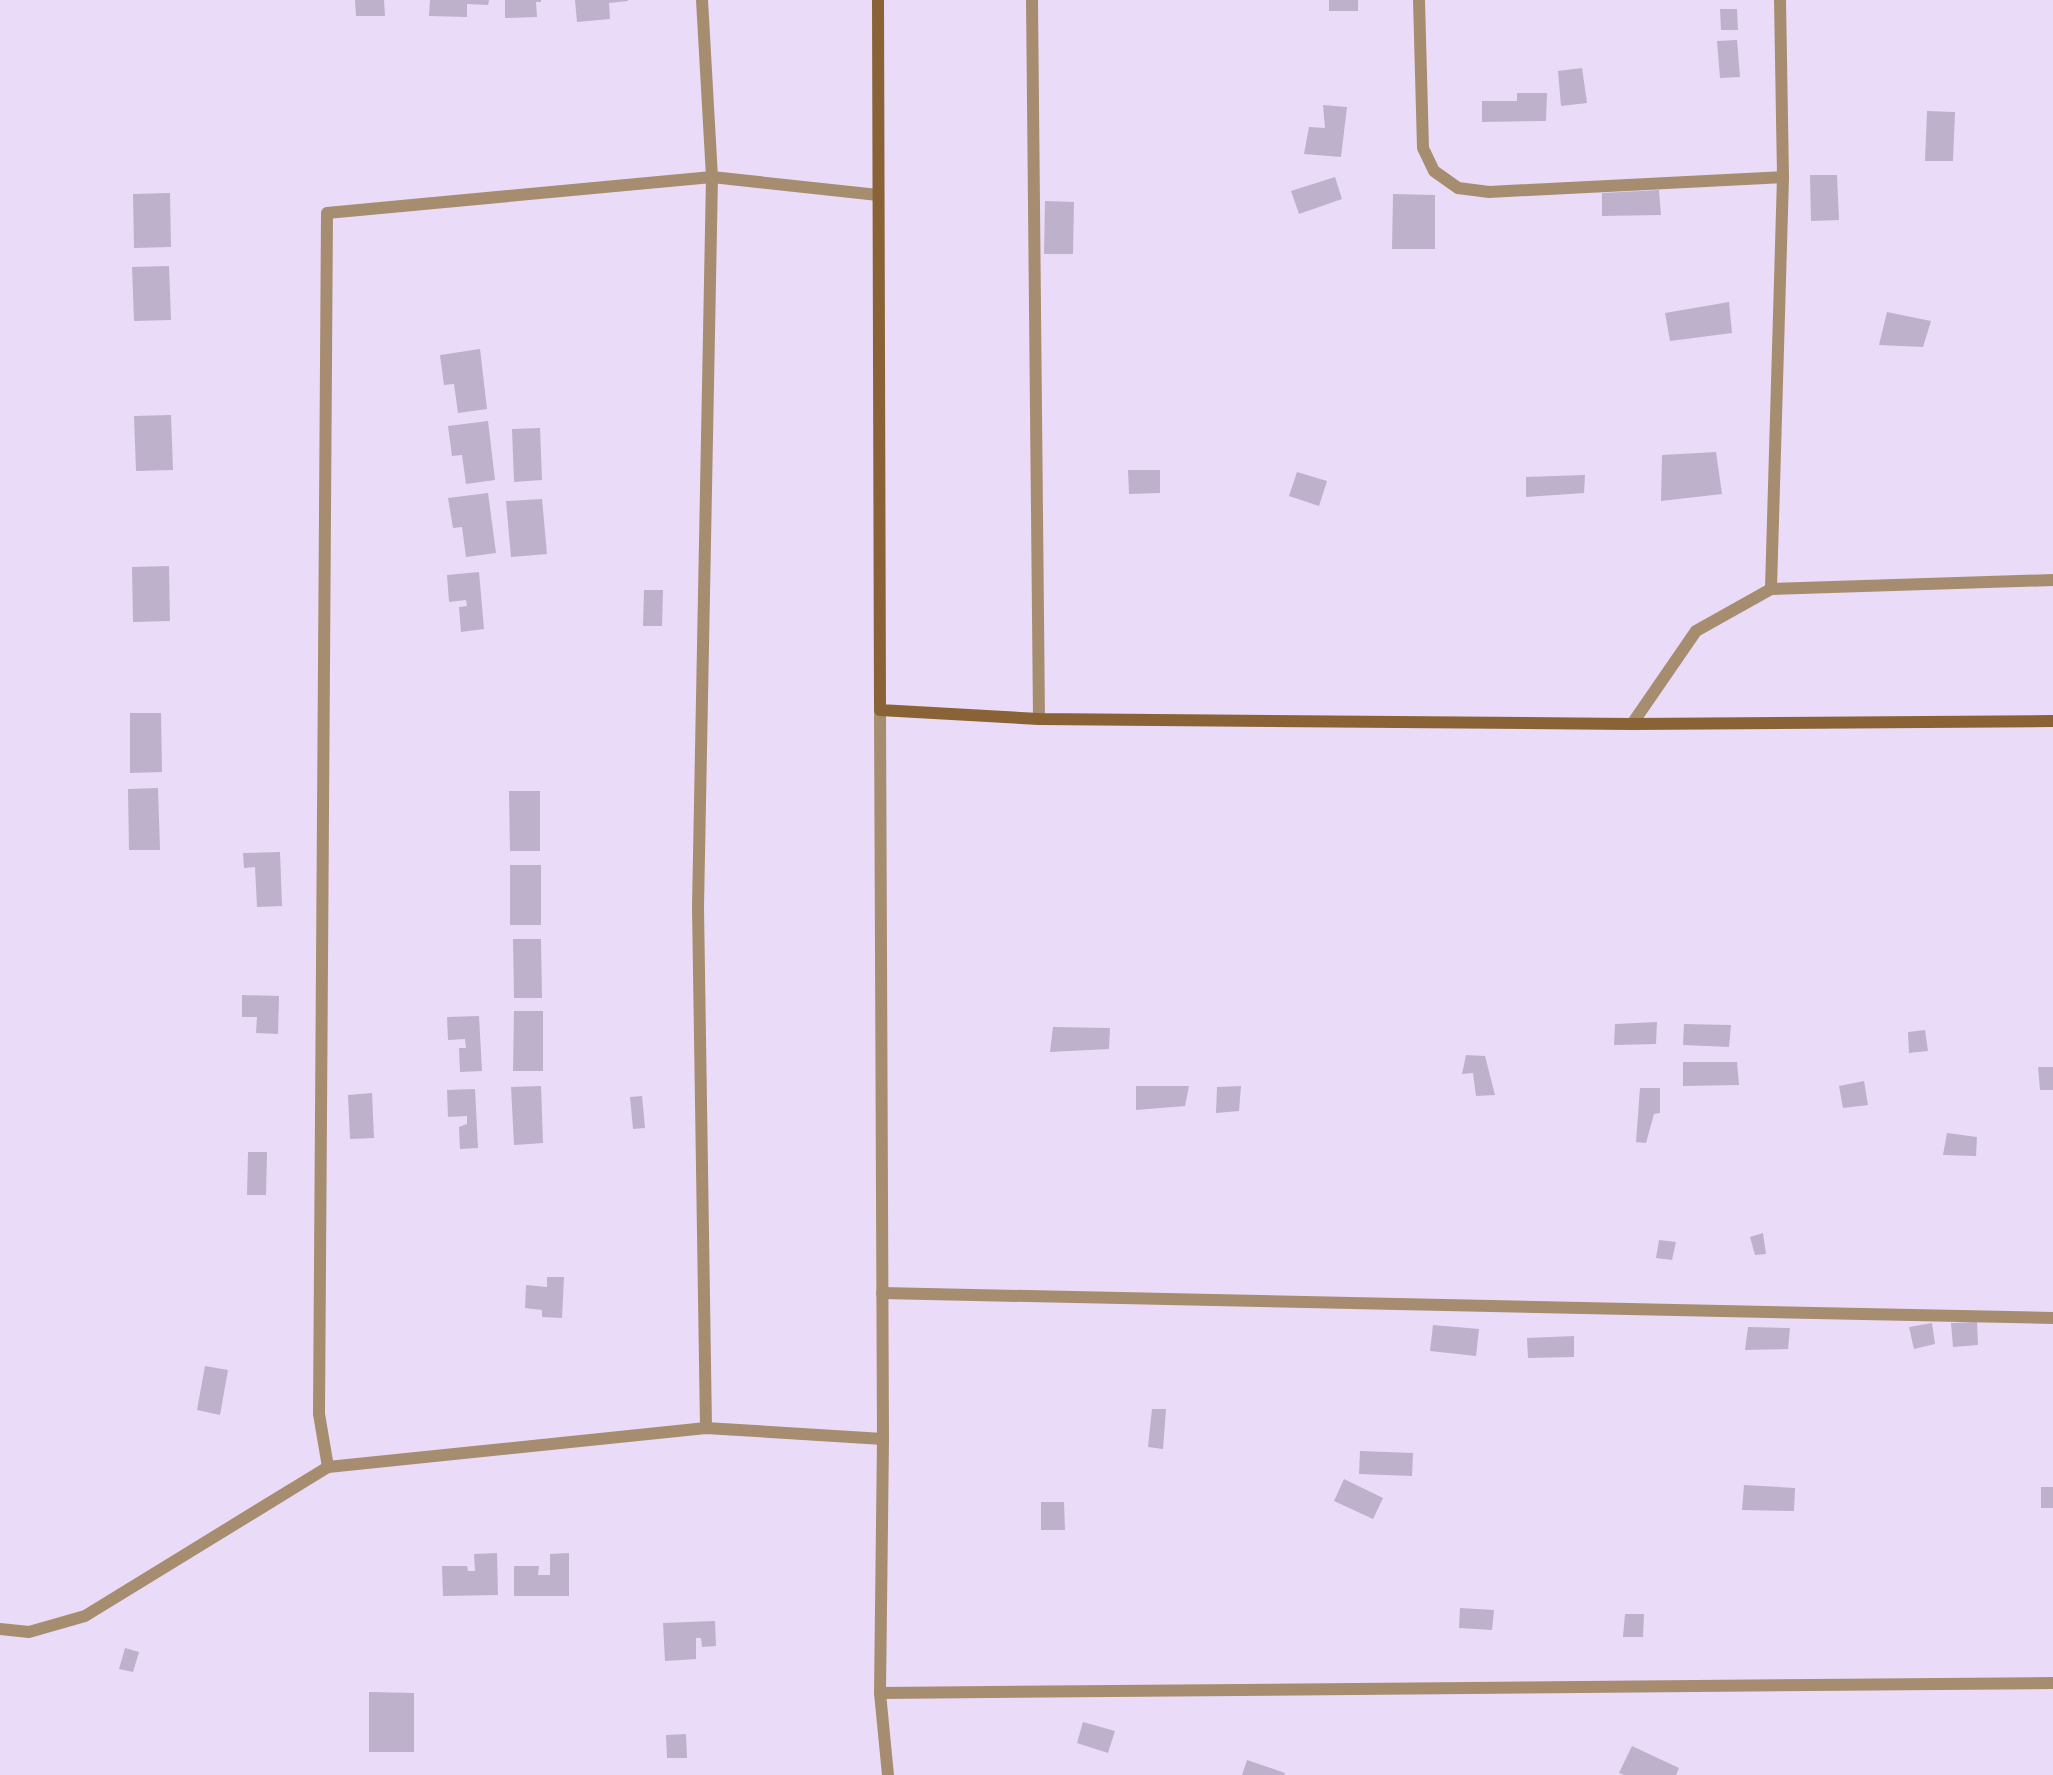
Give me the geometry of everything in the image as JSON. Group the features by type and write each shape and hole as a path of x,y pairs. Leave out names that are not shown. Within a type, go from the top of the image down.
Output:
{"street":[{"path":"702,0 712,176 698,907 706,1428"},
{"path":"878,0 883,1439 880,1693 888,1775"},
{"path":"1032,0 1039,719"},
{"path":"1419,0 1423,148 1434,171 1458,188 1489,192 1783,177"},
{"path":"1772,589 1783,177 1780,0"},
{"path":"328,1467 320,1414 327,213 712,176 878,196"},
{"path":"1632,724 1696,631 1772,589 2053,580"},
{"path":"880,710 1039,719 1632,724 2053,720"},
{"path":"882,1293 2053,1318"},
{"path":"0,1629 29,1632 85,1616 328,1467 706,1428 883,1439"},
{"path":"880,1693 2053,1683"}],"building":[{"path":"355,0 384,0 385,16 356,16"},
{"path":"430,0 489,0 488,5 467,4 467,17 429,16"},
{"path":"505,0 541,0 541,2 536,2 537,17 505,18"},
{"path":"575,0 628,1 609,3 610,19 577,22"},
{"path":"1329,0 1358,0 1358,11 1329,11"},
{"path":"1720,9 1737,9 1738,30 1721,30"},
{"path":"1737,40 1740,77 1720,78 1717,41"},
{"path":"1582,68 1587,103 1561,106 1558,71"},
{"path":"1517,93 1547,93 1546,121 1482,122 1482,101 1517,101"},
{"path":"1323,105 1347,107 1341,157 1304,154 1309,127 1325,128"},
{"path":"1927,111 1955,112 1953,161 1925,161"},
{"path":"1810,175 1837,175 1839,220 1811,221"},
{"path":"1335,177 1342,199 1299,214 1291,191"},
{"path":"1659,190 1661,215 1602,216 1602,193"},
{"path":"170,193 171,247 134,248 133,194"},
{"path":"1393,194 1435,195 1435,249 1392,249"},
{"path":"1045,201 1074,202 1073,254 1044,254"},
{"path":"169,266 171,320 134,321 132,267"},
{"path":"1729,302 1732,333 1670,341 1665,313"},
{"path":"1887,312 1931,321 1923,347 1879,345"},
{"path":"480,349 487,409 458,413 454,384 444,385 440,355"},
{"path":"171,415 173,470 136,471 134,416"},
{"path":"488,421 495,480 466,484 462,455 452,456 448,426"},
{"path":"540,428 542,480 514,482 512,429"},
{"path":"1716,452 1722,494 1661,501 1662,455"},
{"path":"1128,470 1160,470 1160,493 1129,494"},
{"path":"1297,472 1327,481 1319,506 1289,496"},
{"path":"1585,475 1584,493 1526,497 1526,477"},
{"path":"488,493 496,553 466,557 462,527 453,528 448,498"},
{"path":"542,499 547,554 511,557 506,501"},
{"path":"169,566 170,621 133,622 132,567"},
{"path":"479,572 484,629 461,632 459,607 467,606 466,600 449,602 447,575"},
{"path":"644,590 663,590 662,626 643,626"},
{"path":"130,713 161,713 162,772 130,773"},
{"path":"158,788 160,850 129,850 128,789"},
{"path":"509,791 540,791 540,851 510,851"},
{"path":"280,852 282,906 257,907 255,867 244,868 243,853"},
{"path":"510,865 541,865 541,925 510,925"},
{"path":"513,939 541,939 542,998 514,998"},
{"path":"242,995 279,996 278,1034 256,1033 257,1017 242,1017"},
{"path":"514,1011 543,1011 543,1071 513,1071"},
{"path":"479,1016 482,1071 460,1072 459,1048 466,1048 465,1039 448,1040 447,1017"},
{"path":"1657,1022 1656,1044 1614,1045 1615,1024"},
{"path":"1684,1024 1731,1025 1729,1047 1683,1045"},
{"path":"1053,1027 1110,1028 1109,1049 1050,1052"},
{"path":"1925,1030 1928,1051 1909,1053 1908,1032"},
{"path":"1466,1055 1485,1056 1495,1095 1476,1096 1473,1073 1462,1074"},
{"path":"1683,1062 1737,1062 1739,1085 1683,1086"},
{"path":"2038,1067 2053,1067 2053,1090 2040,1090"},
{"path":"1864,1081 1868,1105 1843,1108 1839,1086"},
{"path":"541,1086 543,1143 514,1145 511,1087"},
{"path":"1136,1086 1189,1086 1185,1106 1136,1110"},
{"path":"1241,1086 1239,1111 1216,1113 1217,1087"},
{"path":"1640,1088 1660,1088 1660,1113 1654,1114 1646,1143 1636,1142"},
{"path":"475,1089 478,1148 460,1149 459,1127 467,1124 467,1116 448,1117 447,1090"},
{"path":"372,1093 374,1138 350,1139 348,1095"},
{"path":"642,1096 645,1128 633,1129 630,1097"},
{"path":"1947,1133 1977,1137 1976,1156 1943,1155"},
{"path":"248,1152 267,1152 266,1195 247,1195"},
{"path":"1763,1233 1766,1254 1755,1255 1750,1237"},
{"path":"1659,1240 1676,1242 1672,1260 1656,1258"},
{"path":"547,1277 564,1277 562,1318 542,1317 542,1310 525,1308 526,1285 547,1287"},
{"path":"1977,1322 1978,1345 1953,1347 1951,1323"},
{"path":"1932,1323 1935,1344 1914,1349 1909,1327"},
{"path":"1433,1325 1479,1329 1476,1356 1430,1351"},
{"path":"1748,1327 1790,1328 1788,1349 1745,1350"},
{"path":"1574,1336 1574,1357 1528,1358 1527,1338"},
{"path":"205,1366 228,1370 220,1415 197,1410"},
{"path":"1152,1409 1166,1409 1163,1449 1148,1447"},
{"path":"1360,1451 1413,1453 1412,1476 1359,1474"},
{"path":"1344,1479 1383,1498 1373,1519 1334,1501"},
{"path":"1744,1485 1795,1488 1794,1511 1742,1510"},
{"path":"2041,1487 2053,1487 2053,1508 2041,1508"},
{"path":"1041,1502 1064,1502 1065,1530 1041,1530"},
{"path":"497,1553 498,1595 443,1596 442,1566 467,1566 468,1571 475,1571 474,1554"},
{"path":"569,1553 569,1596 514,1596 514,1566 539,1566 538,1575 550,1575 550,1554"},
{"path":"1460,1608 1494,1610 1492,1630 1459,1628"},
{"path":"1625,1614 1644,1614 1643,1637 1623,1637"},
{"path":"715,1621 716,1646 702,1647 701,1638 696,1638 696,1659 665,1661 663,1623"},
{"path":"125,1648 139,1652 133,1672 119,1669"},
{"path":"369,1692 414,1693 414,1752 369,1752"},
{"path":"1083,1722 1115,1731 1108,1753 1077,1743"},
{"path":"686,1734 687,1758 667,1758 666,1735"},
{"path":"1632,1746 1679,1768 1676,1775 1624,1775 1619,1773"},
{"path":"1247,1760 1285,1773 1284,1775 1242,1775"}]}
